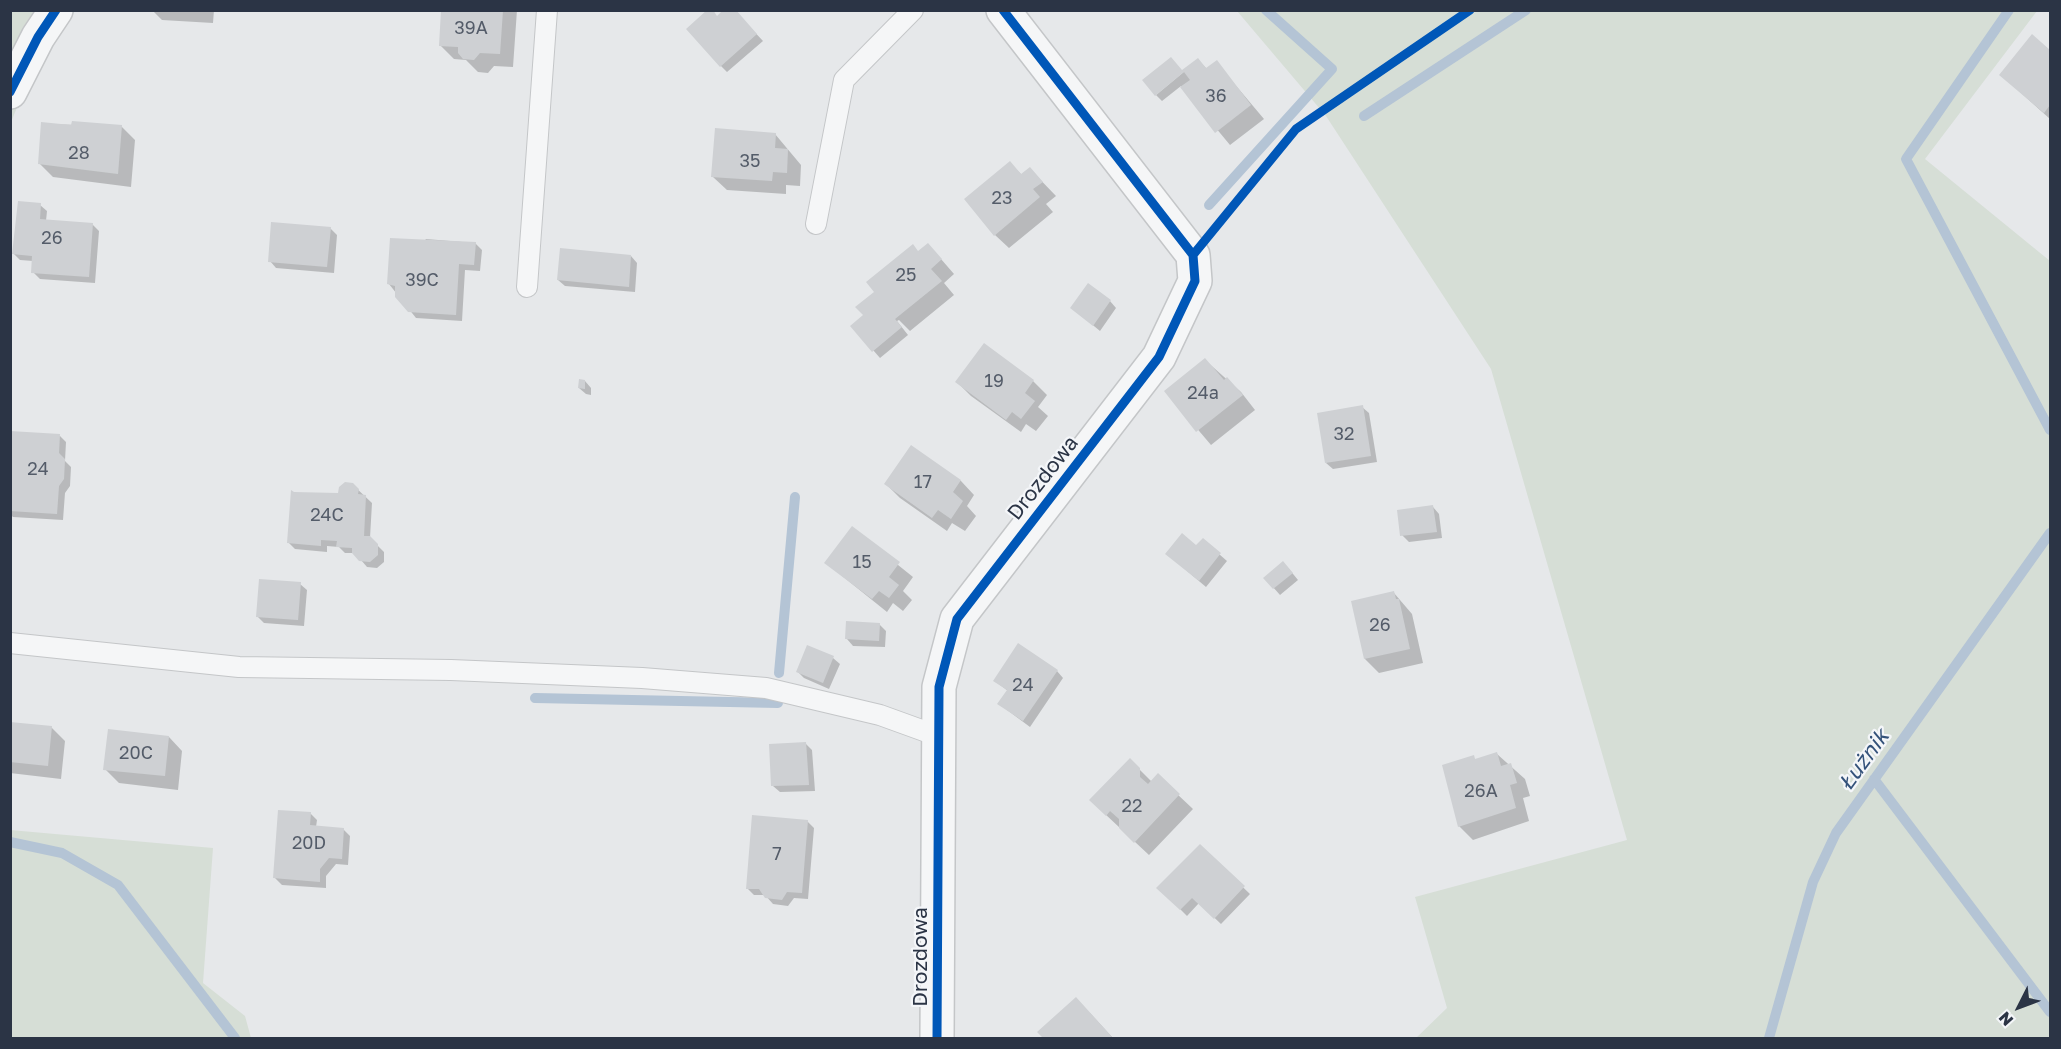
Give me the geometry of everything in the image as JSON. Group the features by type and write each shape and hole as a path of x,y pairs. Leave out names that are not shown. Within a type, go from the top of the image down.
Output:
{"street":[{"path":"10,92 38,37 56,10"},
{"name":"Drozdowa","path":"937,1038 939,687 957,620 1159,357 1195,281 1193,255 1004,10"}],"lane":[{"path":"527,287 547,10"},
{"path":"816,224 844,80 913,10"},
{"path":"10,643 239,667 642,678 766,688 880,715 938,736"}],"shaded area":[{"path":"11,11 75,11 32,71 11,122"},
{"path":"1237,11 2037,11 1925,159 2050,261 2050,1038 1416,1038 1447,1008 1415,897 1627,840 1491,369 1326,116"},
{"path":"10,830 213,848 203,983 245,1016 251,1038 11,1038"}],"building":[{"path":"441,10 503,10 500,54 480,53 474,60 463,59 458,53 458,47 439,46"},
{"path":"707,10 713,10 717,16 723,10 736,10 757,34 720,67 686,29"},
{"path":"2032,34 2050,50 2050,105 2044,113 1999,75"},
{"path":"1171,57 1182,70 1198,58 1206,68 1217,60 1251,105 1215,133 1180,87 1190,80 1184,72 1155,96 1142,80"},
{"path":"72,121 122,125 118,174 38,164 41,122 71,125"},
{"path":"715,128 776,133 775,148 788,149 787,173 773,172 772,181 711,177"},
{"path":"1010,161 1021,174 1030,167 1043,182 1033,189 1040,197 994,236 964,199"},
{"path":"18,201 41,203 40,219 93,223 89,277 31,273 32,256 12,254"},
{"path":"271,222 331,227 327,267 268,262"},
{"path":"390,238 476,242 474,265 459,264 456,315 408,312 395,297 395,286 387,284"},
{"path":"928,243 942,259 931,269 942,281 895,319 902,327 872,352 850,326 863,315 855,307 874,292 866,282 913,244 918,251"},
{"path":"560,248 631,255 629,287 557,280"},
{"path":"1088,283 1111,300 1093,326 1070,308"},
{"path":"984,343 1034,380 1025,393 1035,401 1021,419 1012,412 1006,420 955,382"},
{"path":"1205,358 1224,380 1227,377 1243,395 1196,432 1164,391"},
{"path":"579,379 585,380 585,389 578,388"},
{"path":"1363,405 1371,456 1325,463 1317,413"},
{"path":"10,431 60,434 59,453 65,459 64,479 59,486 57,514 10,511"},
{"path":"911,445 961,480 953,492 963,501 951,519 938,510 932,518 884,484"},
{"path":"345,482 353,483 359,489 358,494 366,495 364,536 370,536 378,544 378,555 370,562 359,561 352,553 352,548 336,547 337,541 321,540 321,546 287,543 291,490 294,492 338,493 339,487"},
{"path":"1433,505 1437,532 1400,536 1397,510"},
{"path":"852,526 900,562 889,577 899,585 889,598 879,591 872,599 824,563"},
{"path":"1182,533 1196,545 1203,538 1221,553 1199,581 1165,554"},
{"path":"1283,561 1293,573 1273,589 1263,578"},
{"path":"259,579 301,582 298,620 256,617"},
{"path":"1394,591 1396,599 1399,599 1410,649 1364,659 1351,601"},
{"path":"846,621 880,623 879,641 845,639"},
{"path":"1018,643 1058,670 1023,721 997,704 1007,690 993,681"},
{"path":"807,645 834,656 823,683 796,672"},
{"path":"10,722 52,726 48,766 10,762"},
{"path":"108,729 169,736 165,776 103,770"},
{"path":"806,742 809,785 771,786 769,744"},
{"path":"1497,752 1501,766 1511,763 1517,783 1510,785 1516,808 1458,827 1442,765 1474,755 1475,759"},
{"path":"1130,758 1140,768 1140,777 1148,784 1158,773 1180,794 1134,843 1119,828 1119,819 1110,811 1106,816 1089,800"},
{"path":"278,810 311,812 310,825 344,828 342,859 329,858 320,869 320,882 273,878"},
{"path":"752,815 808,820 802,893 787,892 782,900 765,898 759,889 746,889"},
{"path":"1200,844 1245,886 1214,919 1192,898 1180,910 1156,888"},
{"path":"1076,997 1113,1038 1043,1038 1037,1032"}],"waterway":[{"path":"1209,205 1332,69 1266,10"},
{"path":"1364,116 1526,10"},
{"path":"2009,10 1906,159 2050,430"},
{"path":"779,673 795,497"},
{"name":"Łużnik","path":"1769,1038 1813,882 1836,833 2050,533"},
{"path":"535,698 778,703"},
{"path":"1874,779 2050,1012"},
{"path":"10,842 62,853 118,885 235,1038"}],"cycle path":[{"path":"10,92 38,37 56,10"},
{"path":"937,1038 939,687 957,619 1159,357 1195,281 1193,255 1003,10"},
{"path":"1193,255 1296,129 1470,10"}]}
